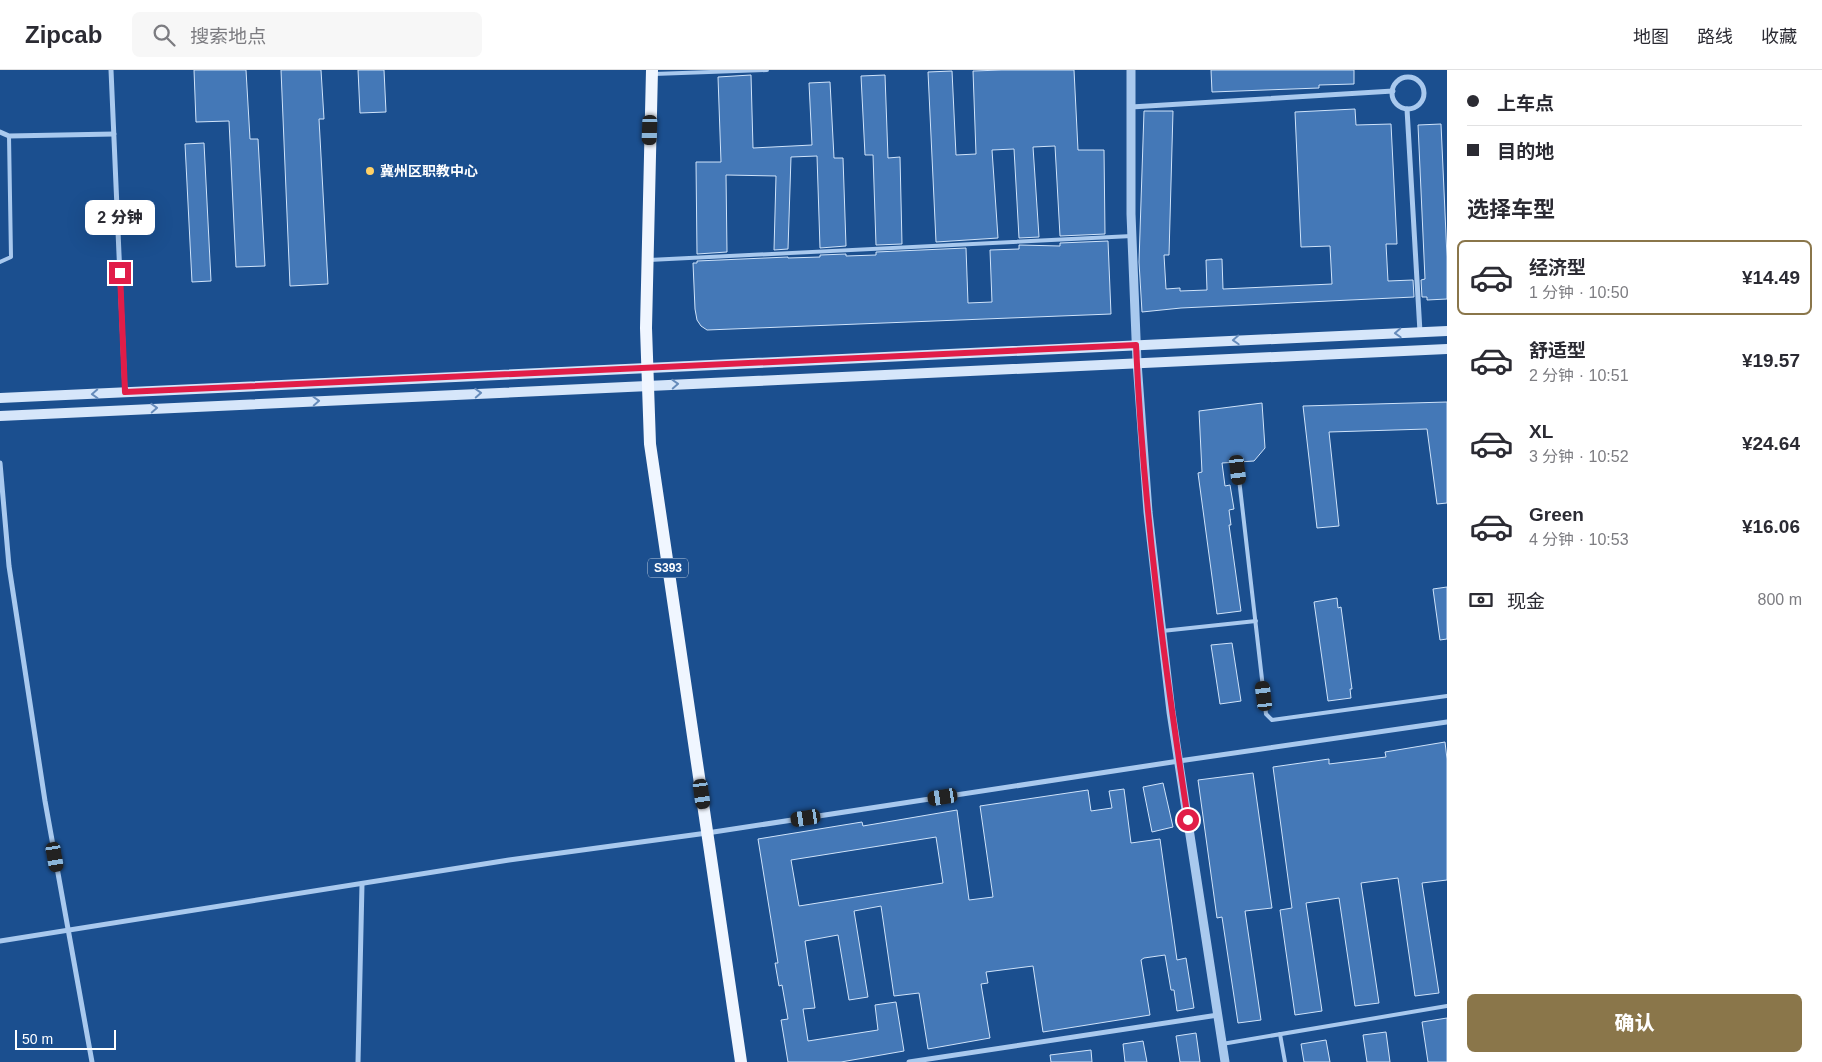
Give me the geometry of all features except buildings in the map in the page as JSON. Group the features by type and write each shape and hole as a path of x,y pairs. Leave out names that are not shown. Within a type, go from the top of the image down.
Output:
{"main road":[{"name":"S393","path":"652,72 646,368 650,444 741,1062"},
{"path":"0,398 1447,331"},
{"path":"0,416 1447,349"}],"street":[{"path":"111,70 125,392"},
{"path":"1131,70 1132,236 1136,345 1148,512 1179,761 1225,1062"},
{"path":"1409,70 1409,78"},
{"path":"1409,78 1414,78 1420,82 1424,89 1424,96 1414,108 1406,109 1399,106 1394,100 1393,91 1399,80 1409,78"},
{"path":"1131,107 1393,91"},
{"path":"1406,109 1420,332"},
{"path":"0,132 10,136 114,134"},
{"path":"0,462 9,566 45,801 92,1062"},
{"path":"0,941 509,860 707,833 1447,722"},
{"path":"358,1062 362,884"},
{"path":"909,1062 1218,1015"}],"lane":[{"path":"652,72 767,70"},
{"path":"0,262 11,257 10,136"},
{"path":"647,260 1132,236"},
{"path":"1238,470 1266,714 1272,720 1447,696"},
{"path":"1162,632 1256,621"},
{"path":"1222,1044 1447,1006"},
{"path":"1280,1034 1285,1062"}],"place":[{"name":"冀州区职教中心","path":"370,171"}],"route":[{"path":"120,273 125,392 1136,345 1148,512 1171,712 1188,820"}]}
